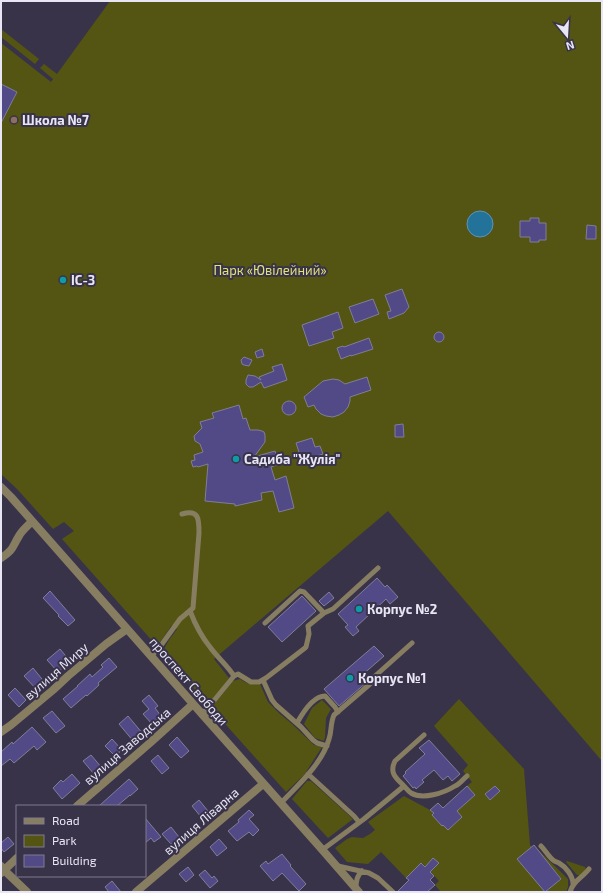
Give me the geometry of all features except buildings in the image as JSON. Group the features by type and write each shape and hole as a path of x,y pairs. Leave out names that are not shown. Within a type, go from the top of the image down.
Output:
{"street":[{"name":"проспект Свободи","path":"1,487 357,890"},
{"path":"1,558 13,549 18,536 32,521"},
{"name":"вулиця Миру","path":"1,732 53,690 106,644 127,629"},
{"name":"вулиця Заводська","path":"78,805 193,704"},
{"name":"вулиця Ліварна","path":"136,892 263,784"},
{"path":"16,859 2,870 27,892"}],"lane":[{"path":"151,656 162,644 180,619 193,608 200,533 199,524 198,518 192,512 182,514"},
{"path":"202,714 212,704 234,676 238,674 252,682 259,682 306,647 309,634 308,626 324,612 333,609 378,568"},
{"path":"265,623 300,591 304,592 324,612"},
{"path":"190,611 197,629 234,676"},
{"path":"281,803 308,774 321,756 330,739 331,721 334,715 370,684 374,677 412,643"},
{"path":"263,680 272,700 276,705 297,723 313,740 327,746"},
{"path":"297,723 309,705 323,695 338,712"},
{"path":"424,735 395,761 392,767 394,776 409,792 422,796 432,795 457,786 467,776"},
{"path":"308,774 359,822"},
{"path":"322,850 404,786"},
{"path":"541,846 553,860 559,862 573,878 573,884 570,892"},
{"path":"335,865 362,871 378,878 393,892"},
{"path":"573,884 589,870"},
{"path":"357,890 357,878 362,871"}],"green space":[{"name":"Парк «Ювілейний»","path":"110,1 602,1 602,761 388,511 214,659 229,678 211,702 206,697 203,699 164,655 166,644 177,629 172,625 160,642 155,644 62,539 74,531 64,522 53,529 17,489 1,474 1,123 17,92 1,84 1,43 51,82 53,79 40,68 44,64 57,74"},
{"path":"1,29 39,59 35,64 1,37"},
{"path":"240,679 250,684 260,684 268,702 314,745 322,747 304,775 286,792 211,708 233,681"},
{"path":"459,699 524,769 530,845 532,847 518,859 545,892 441,892 435,885 439,881 422,863 406,878 381,852 368,864 347,862 335,848 352,837 363,838 370,834 375,830 368,822 404,796 434,813 432,815 448,830 462,817 457,811 472,797 473,793 467,786 472,782 463,771 468,765 434,726","holes":["495,786 500,791 490,800 485,794"]},
{"path":"322,700 331,709 326,718 324,741 315,738 304,724 312,708"},
{"path":"307,781 311,781 353,819 328,838 292,799"},
{"path":"533,845 568,879 568,887 566,892 545,892 561,879"},
{"path":"567,861 585,867 586,869 580,875 577,875 566,862"}],"water":[{"path":"480,211 489,215 493,224 489,233 480,237 471,233 467,224 471,215"}],"place":[{"name":"Школа №7","path":"14,120"},
{"name":"ІС-3","path":"63,280"},
{"name":"Садиба \"Жулія\"","path":"236,459"},
{"name":"Корпус №2","path":"359,609"},
{"name":"Корпус №1","path":"350,678"}]}
